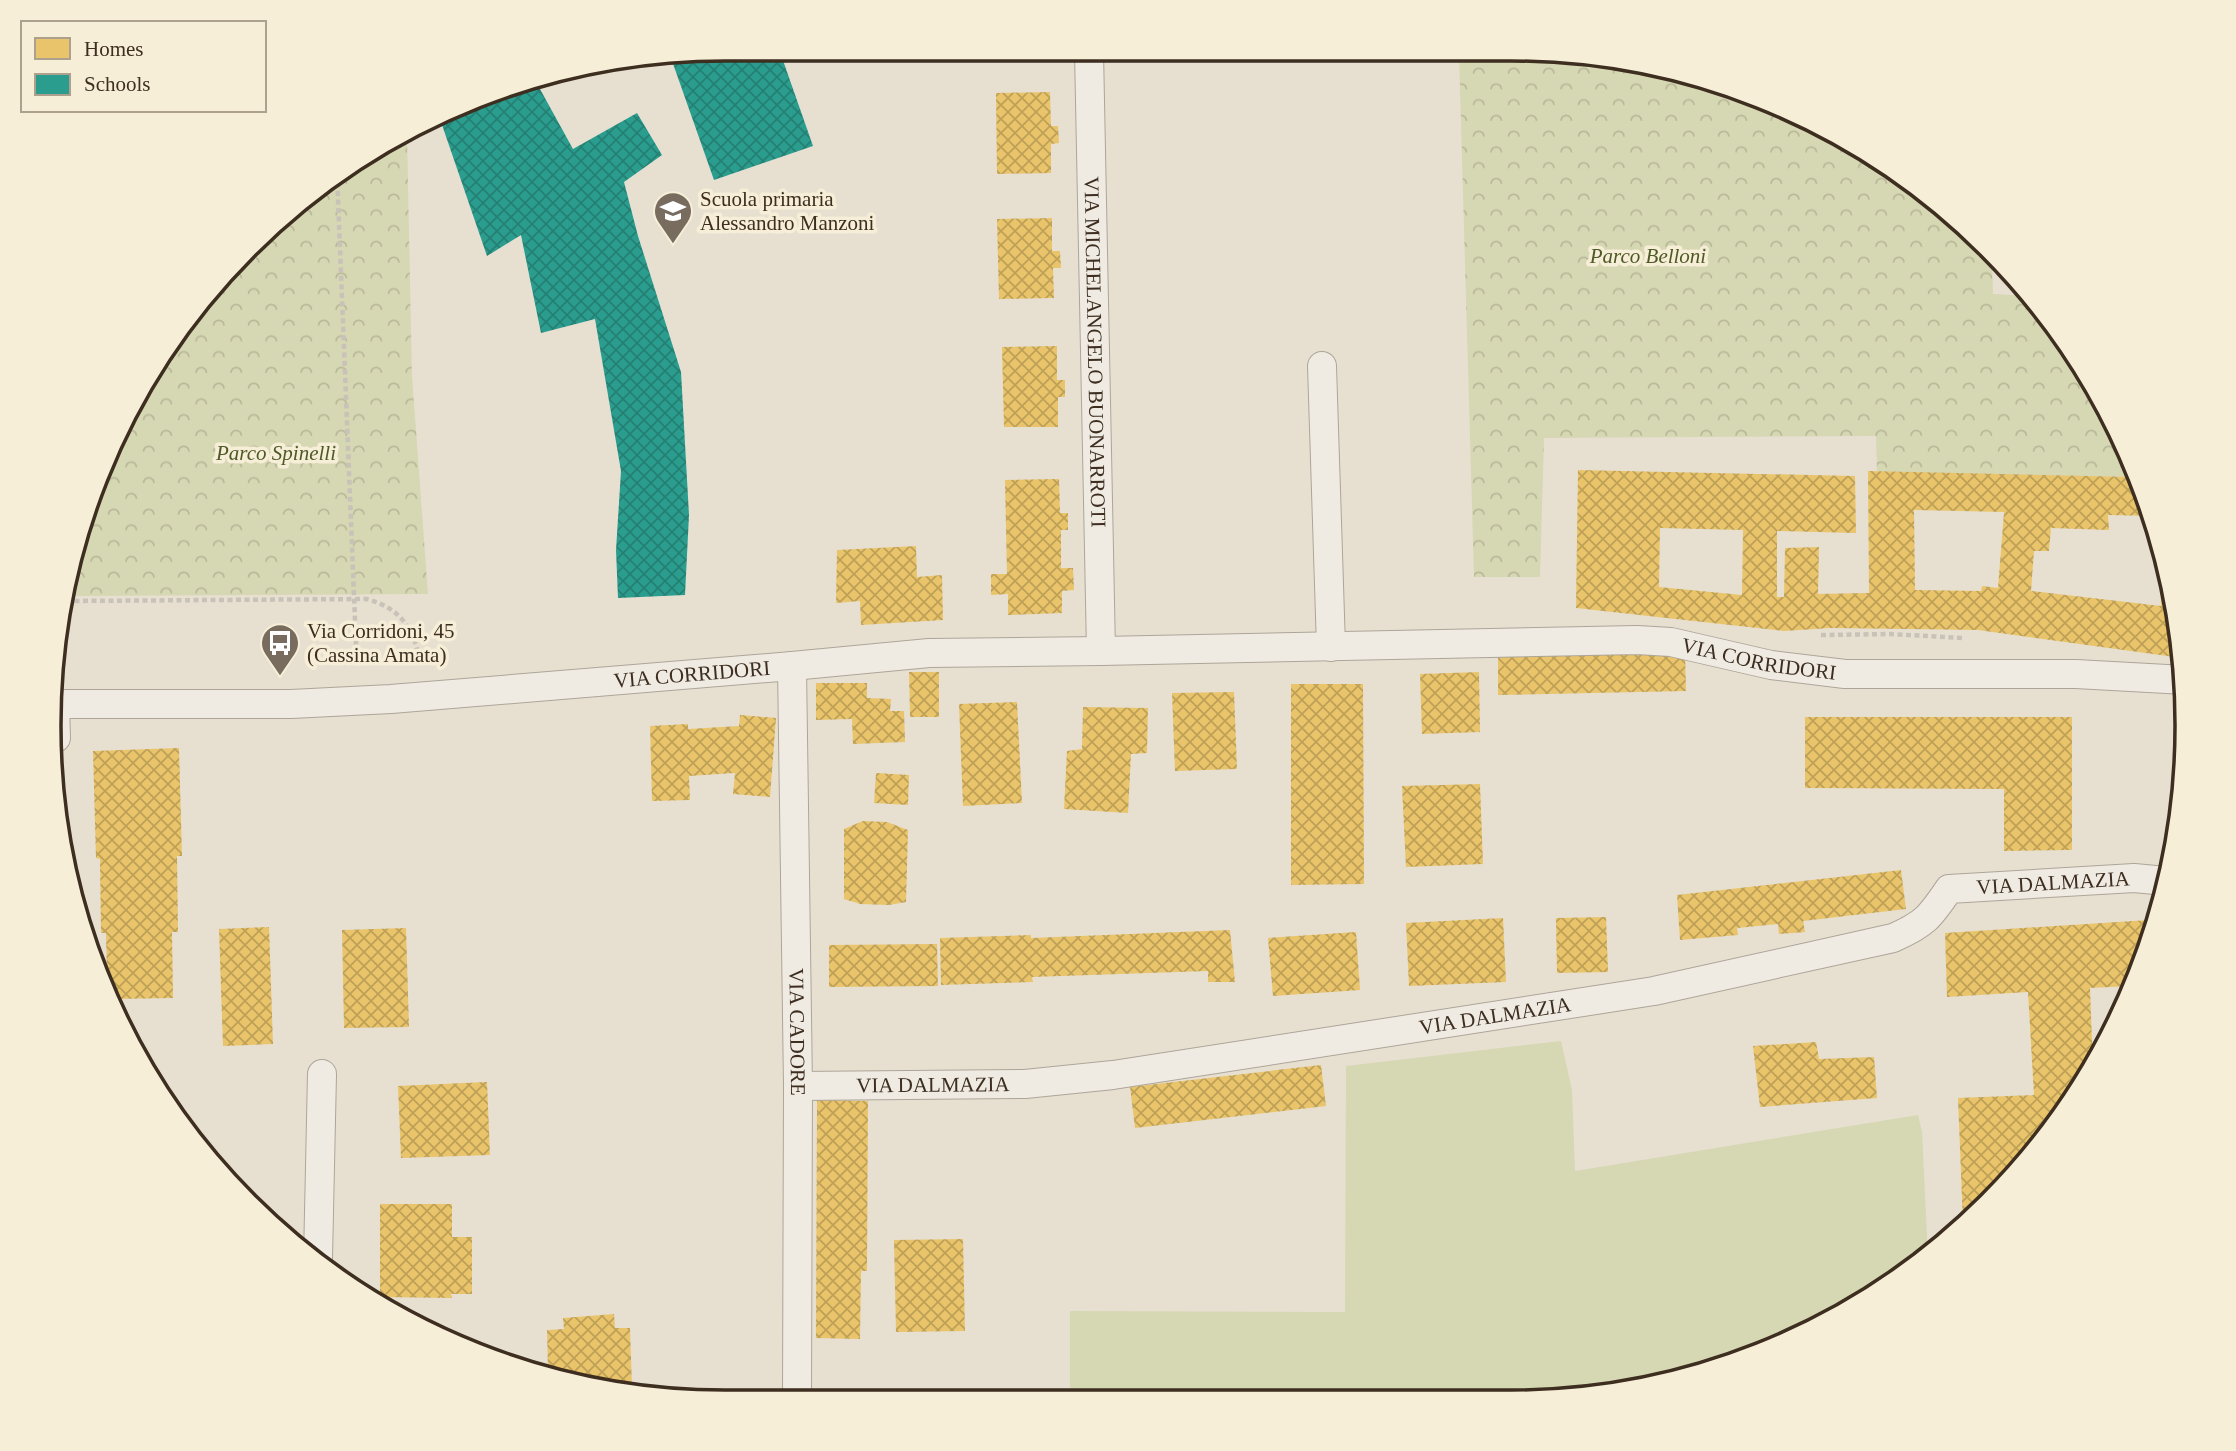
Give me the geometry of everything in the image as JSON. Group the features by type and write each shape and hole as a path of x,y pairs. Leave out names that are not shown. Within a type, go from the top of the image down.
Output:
{"street":[{"name":"VIA MICHELANGELO BUONARROTI","path":"1089,61 1101,651"},
{"path":"1322,366 1331,647"},
{"name":"VIA CORRIDORI","path":"62,704 291,704 379,700 929,653 1637,640 1671,642 1771,665 1845,674 2076,674 2173,679"},
{"name":"VIA CADORE","path":"792,666 799,1086 797,1390"},
{"name":"VIA DALMAZIA","path":"799,1086 1025,1084 1113,1075 1654,990 1880,941 1916,928 1930,917 1949,888 2134,878 2156,880"},
{"path":"318,1250 322,1074"}],"path":[{"path":"338,187 356,645"}],"green space":[{"name":"Parco Belloni","path":"1459,61 1511,61 1597,67 1682,84 1765,112 1843,150 1880,173 1948,226 1992,269 1993,294 2016,295 2037,321 2086,393 2126,477 1877,472 1876,436 1544,438 1540,577 1474,577"},
{"name":"Parco Spinelli","path":"407,143 412,376 428,594 74,596 84,554 112,471 150,393 173,356 226,288 288,226 356,173"},
{"path":"1561,1041 1572,1090 1575,1171 1918,1115 1922,1132 1927,1242 1880,1278 1804,1321 1724,1354 1640,1377 1597,1384 1511,1390 1070,1390 1070,1311 1345,1312 1346,1066"}],"building: Homes":[{"path":"1050,92 1051,126 1058,126 1059,143 1051,144 1051,173 997,174 996,93"},
{"path":"1052,218 1052,251 1060,251 1061,268 1053,268 1054,298 999,299 997,219"},
{"path":"1057,346 1057,380 1065,380 1065,397 1058,397 1058,427 1004,427 1002,347"},
{"path":"1578,470 1855,476 1856,533 1777,531 1777,597 1784,597 1785,548 1819,547 1818,594 1869,593 1868,471 2126,477 2140,516 2108,515 2109,530 2051,528 2049,551 2034,551 2031,591 2161,606 2161,591 2171,656 1978,630 1831,628 1784,631 1576,608","holes":["1914,510 2004,512 1998,588 1982,586 1981,591 1915,590","1660,528 1743,530 1742,595 1659,587"]},
{"path":"1059,479 1060,513 1068,513 1068,530 1061,530 1061,568 1073,568 1074,590 1062,591 1062,613 1008,615 1008,594 991,595 991,574 1007,574 1005,480"},
{"path":"916,546 917,577 942,575 943,620 861,625 860,601 836,603 837,550"},
{"path":"1685,652 1686,691 1498,695 1498,656"},
{"path":"909,672 939,672 939,717 910,717"},
{"path":"1479,672 1480,732 1422,734 1420,674"},
{"path":"816,683 867,683 867,698 891,699 890,711 904,711 905,742 853,744 852,719 816,720"},
{"path":"1291,684 1363,684 1364,884 1291,885"},
{"path":"1234,692 1237,769 1175,771 1172,693"},
{"path":"1017,702 1022,803 963,806 959,704"},
{"path":"1083,707 1148,708 1147,753 1131,754 1128,813 1064,809 1067,751 1082,749"},
{"path":"740,715 776,718 770,797 733,794 735,773 689,776 690,800 652,801 650,726 688,724 688,729 739,726"},
{"path":"1805,717 2072,717 2072,850 2004,851 2004,789 1805,788"},
{"path":"179,748 182,856 177,856 178,932 172,932 173,998 121,999 107,966 106,933 101,933 100,859 96,858 93,751"},
{"path":"876,773 909,775 908,805 874,803"},
{"path":"1480,784 1483,864 1406,867 1402,786"},
{"path":"863,821 887,822 908,830 906,902 889,905 860,904 844,899 844,829"},
{"path":"1901,870 1906,909 1803,921 1805,932 1779,934 1778,924 1737,928 1738,935 1680,940 1677,895"},
{"path":"1606,917 1608,972 1557,973 1556,918"},
{"path":"1503,918 1506,982 1409,986 1406,923"},
{"path":"2145,920 2121,987 2090,988 2092,1046 2063,1095 2010,1163 1963,1211 1958,1098 2034,1095 2028,992 1947,997 1945,933"},
{"path":"269,927 273,1044 223,1046 219,929"},
{"path":"406,928 409,1027 344,1028 342,930"},
{"path":"1230,930 1235,982 1208,982 1208,971 1032,977 1033,982 941,985 940,938 1031,935 1031,938"},
{"path":"1356,932 1360,990 1273,996 1268,938"},
{"path":"937,944 938,986 829,987 829,945"},
{"path":"1816,1042 1819,1059 1874,1057 1877,1098 1760,1107 1753,1046"},
{"path":"1321,1065 1326,1106 1135,1128 1130,1087"},
{"path":"487,1082 490,1155 401,1158 398,1086"},
{"path":"817,1100 868,1101 867,1271 861,1271 860,1339 816,1338"},
{"path":"380,1204 452,1204 452,1237 472,1237 472,1294 451,1294 452,1298 387,1297 380,1293"},
{"path":"963,1239 965,1331 896,1332 894,1240"},
{"path":"614,1314 615,1328 630,1328 632,1383 548,1365 547,1330 564,1329 563,1318"}],"building: Schools":[{"path":"783,61 813,146 714,180 673,64"},
{"path":"540,88 573,149 637,113 662,155 624,182 638,236 681,372 689,515 685,595 618,598 616,550 621,471 595,319 541,333 521,235 487,256 442,125 471,112"}],"place":[{"name":"Scuola primaria Alessandro Manzoni","path":"673,245"},
{"name":"Via Corridoni, 45 (Cassina Amata)","path":"280,677"}]}
